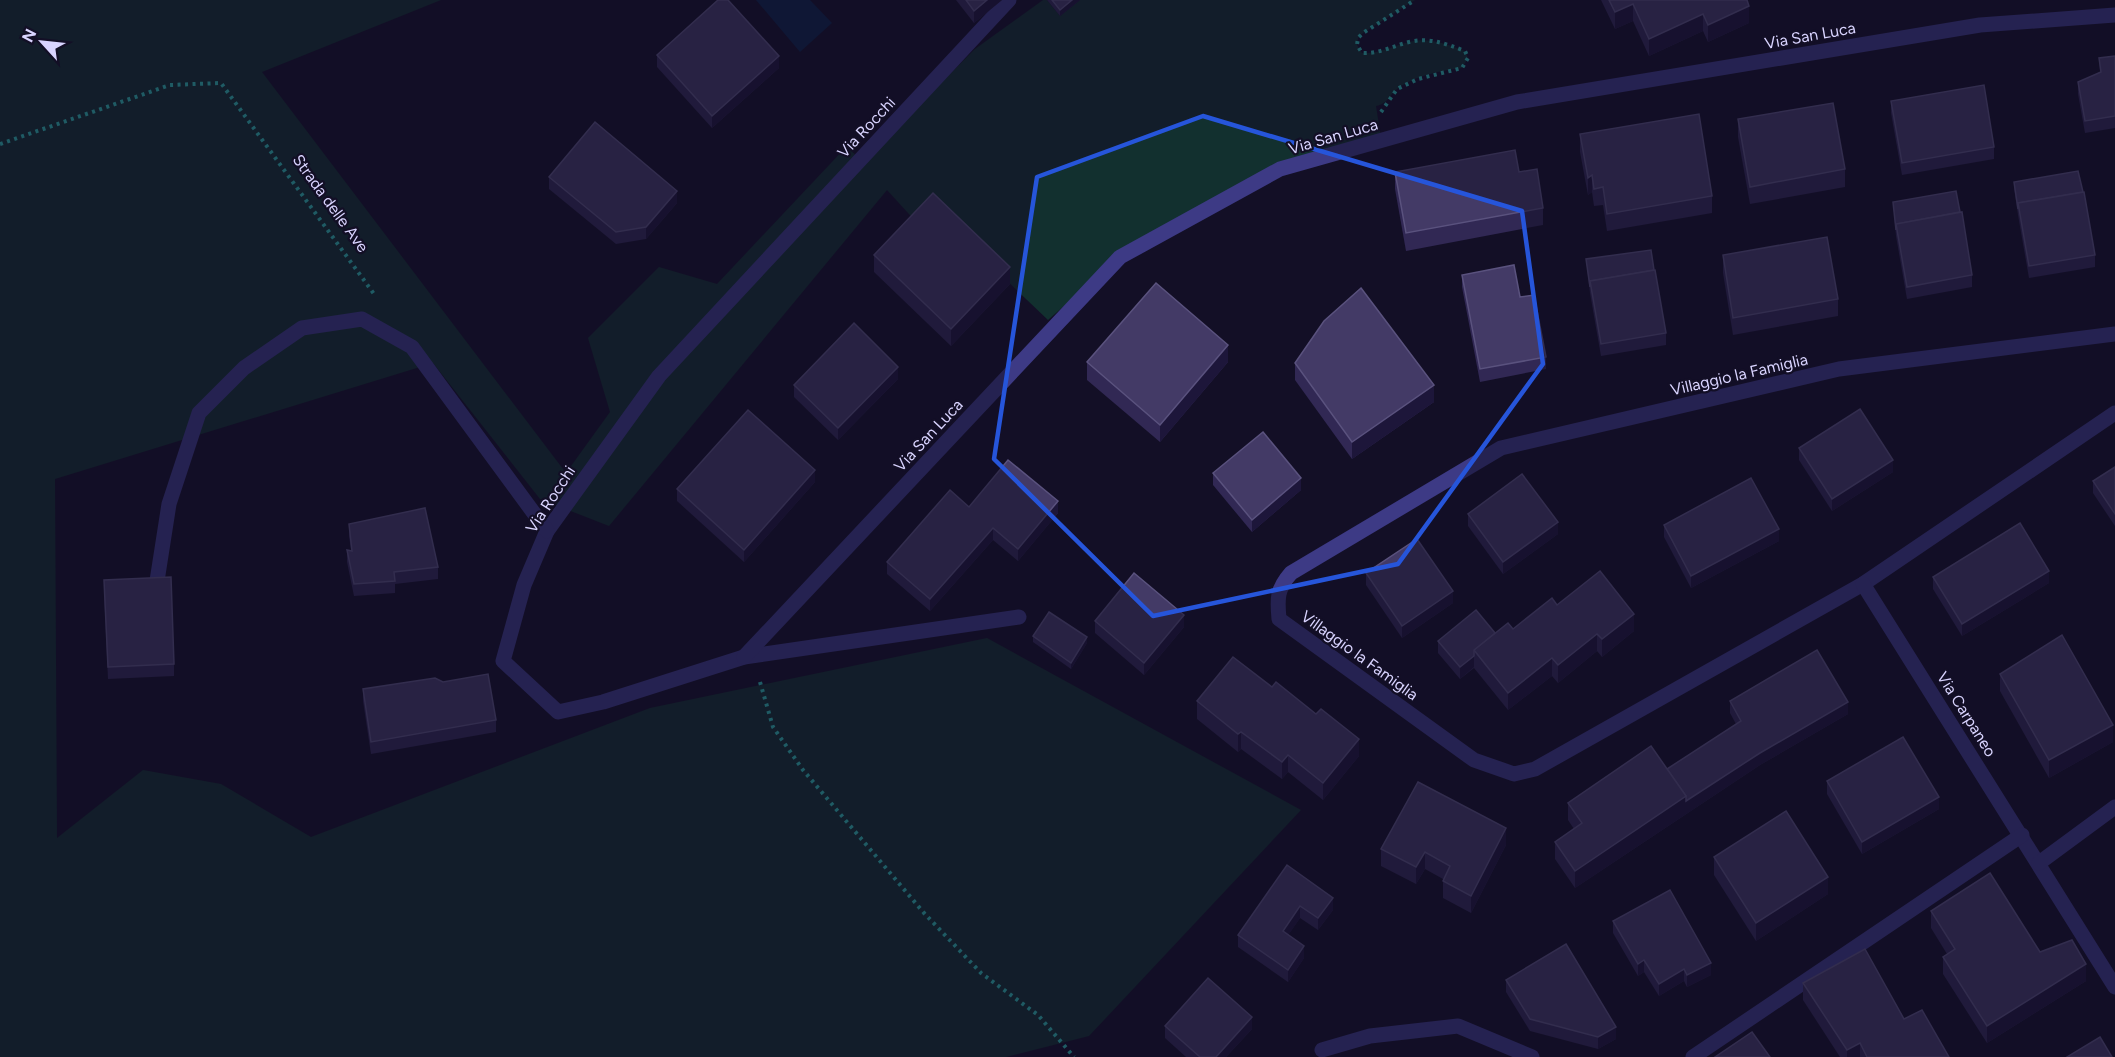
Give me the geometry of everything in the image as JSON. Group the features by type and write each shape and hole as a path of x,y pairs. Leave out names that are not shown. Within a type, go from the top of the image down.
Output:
{"street":[{"name":"Via Rocchi","path":"1009,0 659,376 547,531 524,585 503,660 558,712 603,702 748,656 1018,617"},
{"name":"Via San Luca","path":"748,656 1120,257 1280,169 1517,102 1980,25 2115,15"},
{"path":"157,581 169,504 200,413 244,368 302,328 362,319 412,347 547,531"},
{"name":"Villaggio la Famiglia","path":"2115,334 1839,369 1501,448 1291,573 1281,585 1276,596 1279,619 1474,760 1514,774 1535,770 1863,584 2115,413"},
{"name":"Via Carpaneo","path":"1863,584 2115,987"},
{"path":"2039,863 2115,807"},
{"path":"1693,1057 2022,835"},
{"path":"1322,1050 1370,1036 1458,1026 1532,1057"}],"path":[{"path":"1386,104 1397,89 1418,79 1462,68 1468,58 1465,51 1436,40 1411,41 1372,54 1362,53 1357,45 1358,38 1414,0"},
{"name":"Strada delle Ave","path":"0,144 170,85 221,83 380,302"},
{"path":"748,656 773,727 803,770 924,913 964,956 981,973 1038,1015 1074,1057"}],"highlighted area":[{"path":"1203,116 1522,211 1543,364 1398,564 1153,616 994,459 1037,177"}],"green space":[{"path":"0,0 441,0 262,72 566,473 610,412 588,338 659,267 717,284 847,146 862,162 975,49 1043,0 1047,0 1060,16 1080,0 1415,0 1358,38 1357,45 1362,53 1380,51 1416,41 1430,41 1465,51 1468,58 1462,68 1437,72 1404,84 1384,103 1376,106 1381,138 1280,169 1120,257 1048,320 933,210 919,225 887,190 609,526 540,499 433,363 55,479 57,838 143,770 221,784 311,837 650,708 987,638 1301,810 1089,1036 1006,1057 0,1057"}],"water":[{"path":"756,0 810,0 832,23 800,52"}],"building":[{"path":"718,0 728,0 779,56 712,116 657,55"},
{"path":"966,0 987,0 974,11"},
{"path":"1052,0 1072,0 1060,10"},
{"path":"1609,0 1747,0 1749,6 1708,25 1703,14 1649,39 1633,4 1615,12"},
{"path":"2115,56 2115,116 2085,121 2078,82 2101,72 2099,58"},
{"path":"1984,85 1994,147 1902,163 1891,101"},
{"path":"1833,103 1845,169 1750,187 1738,119"},
{"path":"1699,114 1712,196 1607,214 1603,187 1594,189 1592,175 1588,178 1580,134"},
{"path":"595,122 677,191 646,227 616,232 549,177"},
{"path":"1515,150 1519,172 1537,169 1543,208 1406,233 1395,172"},
{"path":"2078,171 2083,192 2018,203 2018,209 2014,182"},
{"path":"1956,191 1960,212 1896,224 1896,230 1893,202"},
{"path":"2084,192 2095,255 2029,266 2018,203"},
{"path":"933,193 1010,267 951,329 874,255"},
{"path":"1962,212 1972,275 1907,287 1896,224"},
{"path":"1827,237 1838,299 1733,318 1723,255"},
{"path":"1651,250 1654,270 1590,281 1590,287 1586,259"},
{"path":"1514,265 1520,297 1534,295 1546,357 1480,369 1462,275"},
{"path":"1655,270 1666,333 1601,344 1590,281"},
{"path":"1156,283 1228,345 1160,425 1087,362"},
{"path":"1361,288 1434,385 1352,442 1295,363 1324,321"},
{"path":"854,323 898,367 838,428 794,385"},
{"path":"1860,409 1893,460 1832,499 1799,448"},
{"path":"748,410 815,470 744,550 677,489"},
{"path":"1263,432 1301,478 1252,520 1213,473"},
{"path":"1008,460 1058,501 1018,549 993,528 930,599 887,562 950,490 969,507"},
{"path":"2115,467 2115,514 2093,481"},
{"path":"1522,474 1558,522 1503,562 1468,514"},
{"path":"1751,478 1779,529 1691,576 1664,525"},
{"path":"425,508 438,567 394,572 395,581 354,584 347,550 352,551 349,524"},
{"path":"2020,523 2049,571 1962,624 1933,577"},
{"path":"1417,539 1453,591 1402,626 1366,573"},
{"path":"1600,571 1634,614 1602,639 1597,634 1558,665 1552,658 1508,693 1474,650 1508,623 1513,629 1552,598 1557,605"},
{"path":"1134,573 1184,615 1144,663 1095,621"},
{"path":"171,577 174,664 108,667 104,580"},
{"path":"1476,610 1495,633 1474,650 1474,656 1460,667 1438,641"},
{"path":"1049,612 1087,637 1071,663 1033,636"},
{"path":"2062,635 2113,725 2049,760 2000,674"},
{"path":"1817,650 1848,702 1760,753 1686,801 1686,796 1667,769 1741,721 1730,701"},
{"path":"1233,657 1272,687 1276,682 1316,714 1321,709 1359,739 1323,783 1288,755 1282,762 1241,732 1238,734 1197,701"},
{"path":"488,674 496,720 371,742 363,689 435,678 443,682"},
{"path":"1903,737 1939,797 1862,842 1827,781"},
{"path":"1651,746 1686,796 1575,871 1555,842 1582,823 1568,803"},
{"path":"1418,782 1506,828 1471,896 1443,881 1450,866 1425,852 1416,867 1381,849"},
{"path":"1786,811 1828,877 1756,923 1714,857"},
{"path":"1287,865 1333,898 1318,918 1300,906 1283,931 1304,946 1288,970 1238,935"},
{"path":"1990,873 2040,952 2072,940 2086,964 1987,1026 1943,957 1955,949 1931,911"},
{"path":"1670,890 1711,963 1687,975 1684,969 1659,984 1644,960 1638,964 1613,921"},
{"path":"1566,944 1616,1027 1598,1037 1530,1019 1506,980"},
{"path":"1865,949 1904,1019 1922,1010 1949,1057 1867,1057 1860,1043 1847,1050 1803,983"},
{"path":"1208,978 1252,1017 1216,1057 1200,1057 1165,1026"},
{"path":"1752,1032 1770,1057 1715,1057"},
{"path":"2100,1037 2112,1057 2067,1057"}]}
